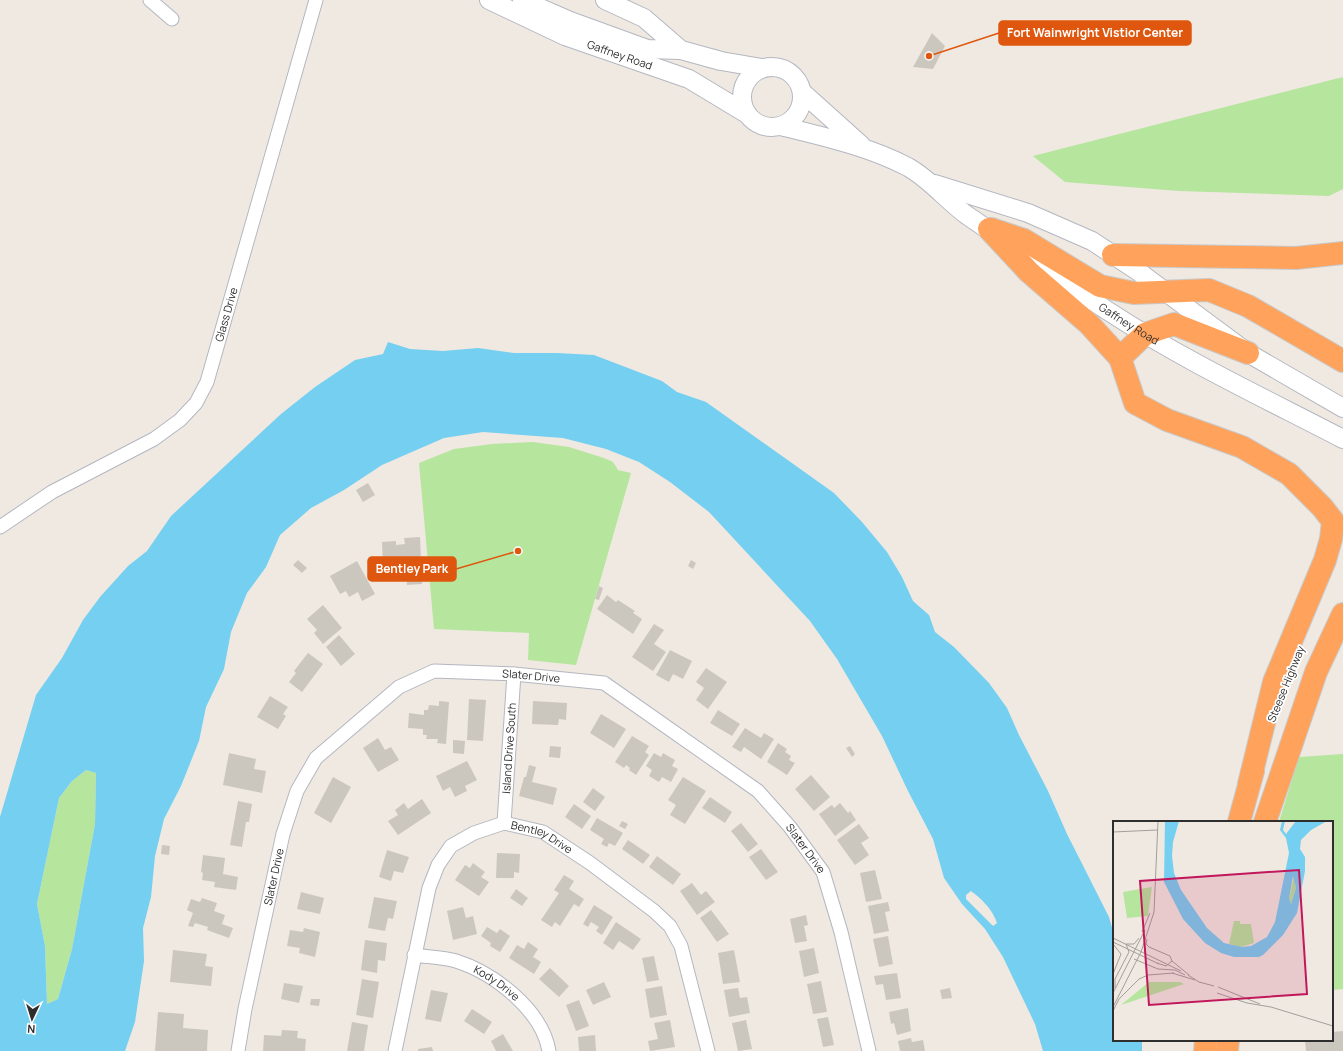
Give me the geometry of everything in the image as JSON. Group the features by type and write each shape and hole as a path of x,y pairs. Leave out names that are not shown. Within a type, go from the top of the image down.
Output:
{"highway":[{"path":"989,229 1024,240 1100,286 1134,293 1209,290 1248,306 1343,361"},
{"path":"989,229 1029,272 1089,324 1120,358 1135,403 1167,420 1242,447 1282,470 1307,490 1333,521 1331,539 1325,560 1274,682 1248,784"},
{"path":"1113,255 1296,258 1343,253"},
{"path":"1120,358 1145,334 1174,324 1248,353"},
{"name":"Steese Highway","path":"1239,821 1248,784 1287,677 1322,602 1343,549"},
{"path":"1265,821 1316,672 1343,614"},
{"path":"1279,778 1343,650"},
{"path":"1205,1051 1206,1041"},
{"path":"1227,1051 1228,1041"}],"main road":[{"name":"Gaffney Road","path":"489,0 565,36 689,79 747,114"},
{"name":"Gaffney Road","path":"522,0 570,21 647,49 681,50 721,61 762,68"},
{"name":"Gaffney Road","path":"604,0 644,18 681,50"},
{"path":"773,67 788,71 796,79 802,92 801,108 795,117 781,126 764,126 756,123 747,114 742,100 744,87 751,75 762,68 773,67"},
{"name":"Gaffney Road","path":"802,92 863,147"},
{"name":"Gaffney Road","path":"781,126 863,147 908,167 932,183 967,215 1109,312 1145,334 1343,439"},
{"name":"Gaffney Road","path":"932,183 1028,213 1092,241 1164,291 1248,353 1343,408"}],"street":[{"path":"150,0 172,19"},
{"name":"Glass Drive","path":"0,527 52,492 154,439 180,420 196,403 207,382 316,0"},
{"name":"Slater Drive","path":"238,1051 245,1008 283,834 297,791 316,758 400,687 434,671 514,674 604,683 758,791 790,827 822,872 841,932 869,1051"},
{"name":"Island Drive South","path":"504,823 514,674"},
{"name":"Bentley Drive","path":"395,1051 429,888 438,865 451,846 474,833 504,823 543,832 590,862 654,911 670,926 681,946 708,1051"},
{"name":"Kody Drive","path":"414,955 455,961 478,970 508,990 526,1007 539,1023 547,1040 549,1051"}],"green space":[{"path":"1343,77 1343,189 1329,196 1179,191 1065,182 1033,156"},
{"path":"533,442 569,447 604,458 613,462 618,470 631,473 576,665 528,660 529,633 434,629 419,463 454,449 492,444"},
{"path":"1343,754 1343,989 1333,990 1333,821 1279,821 1299,757"},
{"path":"86,770 96,773 95,824 72,949 58,999 47,1004 45,946 37,904 59,798 72,781"}],"water":[{"path":"388,342 410,349 443,351 478,348 514,353 594,355 662,381 677,392 706,402 834,493 862,522 887,552 902,577 913,601 929,615 935,632 954,647 989,683 1007,708 1048,791 1067,834 1109,917 1113,931 1113,1041 1142,1041 1142,1051 1043,1051 1035,1024 1003,957 985,929 962,904 944,878 933,839 882,736 837,659 810,621 709,512 670,482 639,462 606,449 563,438 483,432 444,438 382,465 344,490 311,508 280,535 266,567 247,593 231,632 224,669 206,707 199,741 181,786 164,819 155,856 151,897 143,928 144,961 135,1022 125,1051 0,1051 0,817 36,695 62,658 83,620 100,597 128,566 147,551 171,516 281,414 315,387 355,360 383,354","holes":["86,770 96,773 95,824 72,949 58,999 47,1004 45,946 37,904 59,798 72,781","971,891 983,901 995,918 997,923 993,926 966,899 966,895"]}],"building":[{"path":"932,33 945,46 933,69 913,67"},
{"path":"368,483 375,495 363,502 356,490"},
{"path":"420,537 422,584 407,585 406,568 383,569 382,542 396,541 396,545 405,544 404,538"},
{"path":"298,560 307,568 302,573 293,565"},
{"path":"691,560 696,563 693,569 688,566"},
{"path":"357,561 375,594 362,601 358,592 349,597 346,591 340,594 330,576"},
{"path":"599,586 603,588 599,600 595,599"},
{"path":"607,595 616,602 618,600 635,611 633,613 642,619 633,634 597,609"},
{"path":"323,605 342,628 323,644 314,633 317,630 307,619"},
{"path":"654,624 664,630 654,644 666,652 653,671 632,657"},
{"path":"339,635 355,654 341,666 326,647"},
{"path":"670,650 692,661 683,679 673,674 669,682 656,675"},
{"path":"308,653 323,664 302,692 289,682 296,673 294,671"},
{"path":"706,668 727,682 708,709 696,700 704,688 696,682"},
{"path":"270,696 288,707 283,714 286,716 278,729 257,717"},
{"path":"469,699 486,700 483,741 467,740"},
{"path":"439,701 449,702 446,744 437,743 438,739 426,739 427,735 423,735 423,729 408,728 409,713 424,715 424,710 428,710 429,705 439,706"},
{"path":"533,701 567,703 566,720 559,719 558,725 532,724"},
{"path":"718,710 740,724 732,736 710,723"},
{"path":"601,714 626,729 614,748 590,733"},
{"path":"745,728 761,738 764,733 774,739 761,759 744,747 741,752 732,747"},
{"path":"632,736 649,746 645,752 649,755 636,775 629,770 630,768 626,765 624,768 615,762"},
{"path":"378,738 385,750 391,747 399,760 378,772 363,748"},
{"path":"453,740 465,741 464,754 453,753"},
{"path":"778,743 787,749 785,752 791,756 789,760 795,763 787,775 767,762"},
{"path":"550,746 561,747 560,758 549,757"},
{"path":"850,746 855,754 852,757 846,748"},
{"path":"229,753 256,759 254,769 266,771 262,793 223,785"},
{"path":"654,753 661,757 663,753 675,760 672,766 678,769 671,782 662,777 659,782 649,776 652,770 646,766"},
{"path":"467,761 477,780 465,786 467,791 455,797 450,787 443,791 436,776"},
{"path":"529,765 536,767 532,782 557,788 553,805 519,796"},
{"path":"811,775 830,797 814,811 795,789"},
{"path":"333,777 351,787 331,823 314,813"},
{"path":"683,777 706,791 685,824 670,815 676,805 668,800"},
{"path":"593,788 605,797 595,811 583,802"},
{"path":"710,797 732,812 725,823 702,808"},
{"path":"422,799 431,813 398,835 388,821 398,815 395,810 404,803 408,809"},
{"path":"238,801 252,804 249,822 246,822 242,847 230,845"},
{"path":"840,803 848,813 850,811 856,820 835,836 819,814 832,805 834,808"},
{"path":"574,804 591,816 582,829 565,817"},
{"path":"597,818 623,833 615,846 609,843 607,847 601,844 604,839 590,830"},
{"path":"622,821 628,824 625,829 619,826"},
{"path":"741,823 758,844 748,852 731,831"},
{"path":"859,824 869,838 861,843 869,855 855,865 837,840"},
{"path":"628,840 650,855 643,864 622,849"},
{"path":"162,845 170,846 169,855 161,854"},
{"path":"761,849 778,872 766,880 749,857"},
{"path":"387,850 409,857 403,873 394,871 391,881 379,877"},
{"path":"497,853 520,854 519,873 514,872 514,878 496,878"},
{"path":"203,855 225,858 223,874 238,877 236,890 214,887 215,882 202,880 203,873 201,872"},
{"path":"657,856 681,874 673,885 649,867"},
{"path":"473,863 485,872 481,877 489,882 479,896 455,880 465,865 470,868"},
{"path":"875,870 882,899 866,902 860,873"},
{"path":"564,875 574,881 569,889 584,899 579,907 574,904 560,926 555,922 552,927 541,920 559,893 554,890"},
{"path":"692,883 701,895 706,891 715,902 697,915 680,891"},
{"path":"516,889 528,898 522,906 510,898"},
{"path":"301,892 324,898 320,914 297,909"},
{"path":"374,897 397,901 393,919 388,918 385,931 368,928"},
{"path":"202,898 217,903 214,911 225,915 222,924 233,928 229,938 207,930 208,927 195,923 193,927 188,926 193,913 187,910 191,899 200,902"},
{"path":"888,902 890,911 885,912 889,931 874,934 868,906"},
{"path":"594,905 613,917 602,935 596,931 599,927 591,922 588,927 583,924"},
{"path":"463,907 466,918 473,916 477,934 453,940 447,911"},
{"path":"711,910 729,934 717,942 700,918"},
{"path":"806,915 808,925 804,926 807,941 795,943 790,919"},
{"path":"616,922 641,939 633,950 619,941 613,950 603,943"},
{"path":"487,927 497,933 500,929 510,936 500,952 490,946 491,943 481,936"},
{"path":"304,928 320,932 315,957 299,953 300,948 287,946 290,930 303,932"},
{"path":"888,936 893,964 879,967 873,939"},
{"path":"365,940 387,943 385,961 378,960 377,973 361,970"},
{"path":"528,942 538,949 533,957 541,962 534,974 509,958 517,945 524,949"},
{"path":"814,948 819,973 804,977 799,951"},
{"path":"173,950 207,954 205,966 213,967 211,986 170,982"},
{"path":"734,950 740,982 723,984 718,953"},
{"path":"654,956 659,980 647,982 642,958"},
{"path":"550,968 569,986 559,997 539,979"},
{"path":"897,973 901,998 886,1000 883,984 876,985 874,976"},
{"path":"362,979 379,982 373,1018 356,1015"},
{"path":"821,981 827,1012 813,1014 807,984"},
{"path":"604,982 611,997 593,1005 586,990"},
{"path":"284,983 303,986 299,1003 281,999"},
{"path":"662,986 667,1015 650,1018 645,989"},
{"path":"738,988 740,998 747,997 750,1013 729,1017 724,990"},
{"path":"950,988 952,998 942,999 940,990"},
{"path":"431,990 448,993 441,1022 425,1019"},
{"path":"311,999 320,999 319,1006 310,1005"},
{"path":"579,1000 589,1026 576,1031 566,1005"},
{"path":"908,1008 911,1031 897,1035 894,1023 891,1024 889,1012"},
{"path":"472,1009 492,1022 484,1034 464,1021"},
{"path":"158,1012 184,1014 183,1028 208,1030 207,1051 155,1051"},
{"path":"828,1017 834,1045 823,1047 817,1019"},
{"path":"670,1020 675,1047 650,1051 648,1041 658,1039 654,1023"},
{"path":"746,1020 752,1049 738,1051 732,1023"},
{"path":"352,1022 368,1025 364,1051 347,1051"},
{"path":"282,1030 298,1031 297,1038 306,1039 305,1051 263,1051 264,1035 281,1036"},
{"path":"1343,1031 1343,1051 1306,1051 1305,1041 1333,1041 1333,1032"},
{"path":"503,1034 513,1051 496,1051 491,1041"},
{"path":"595,1035 596,1051 579,1051 578,1037"},
{"path":"911,1038 912,1042 923,1040 925,1051 900,1051 898,1041"},
{"path":"432,1047 433,1051 418,1051 418,1049"}],"place":[{"name":"Fort Wainwright Vistior Center","path":"929,56"},
{"name":"Bentley Park","path":"518,551"}]}
